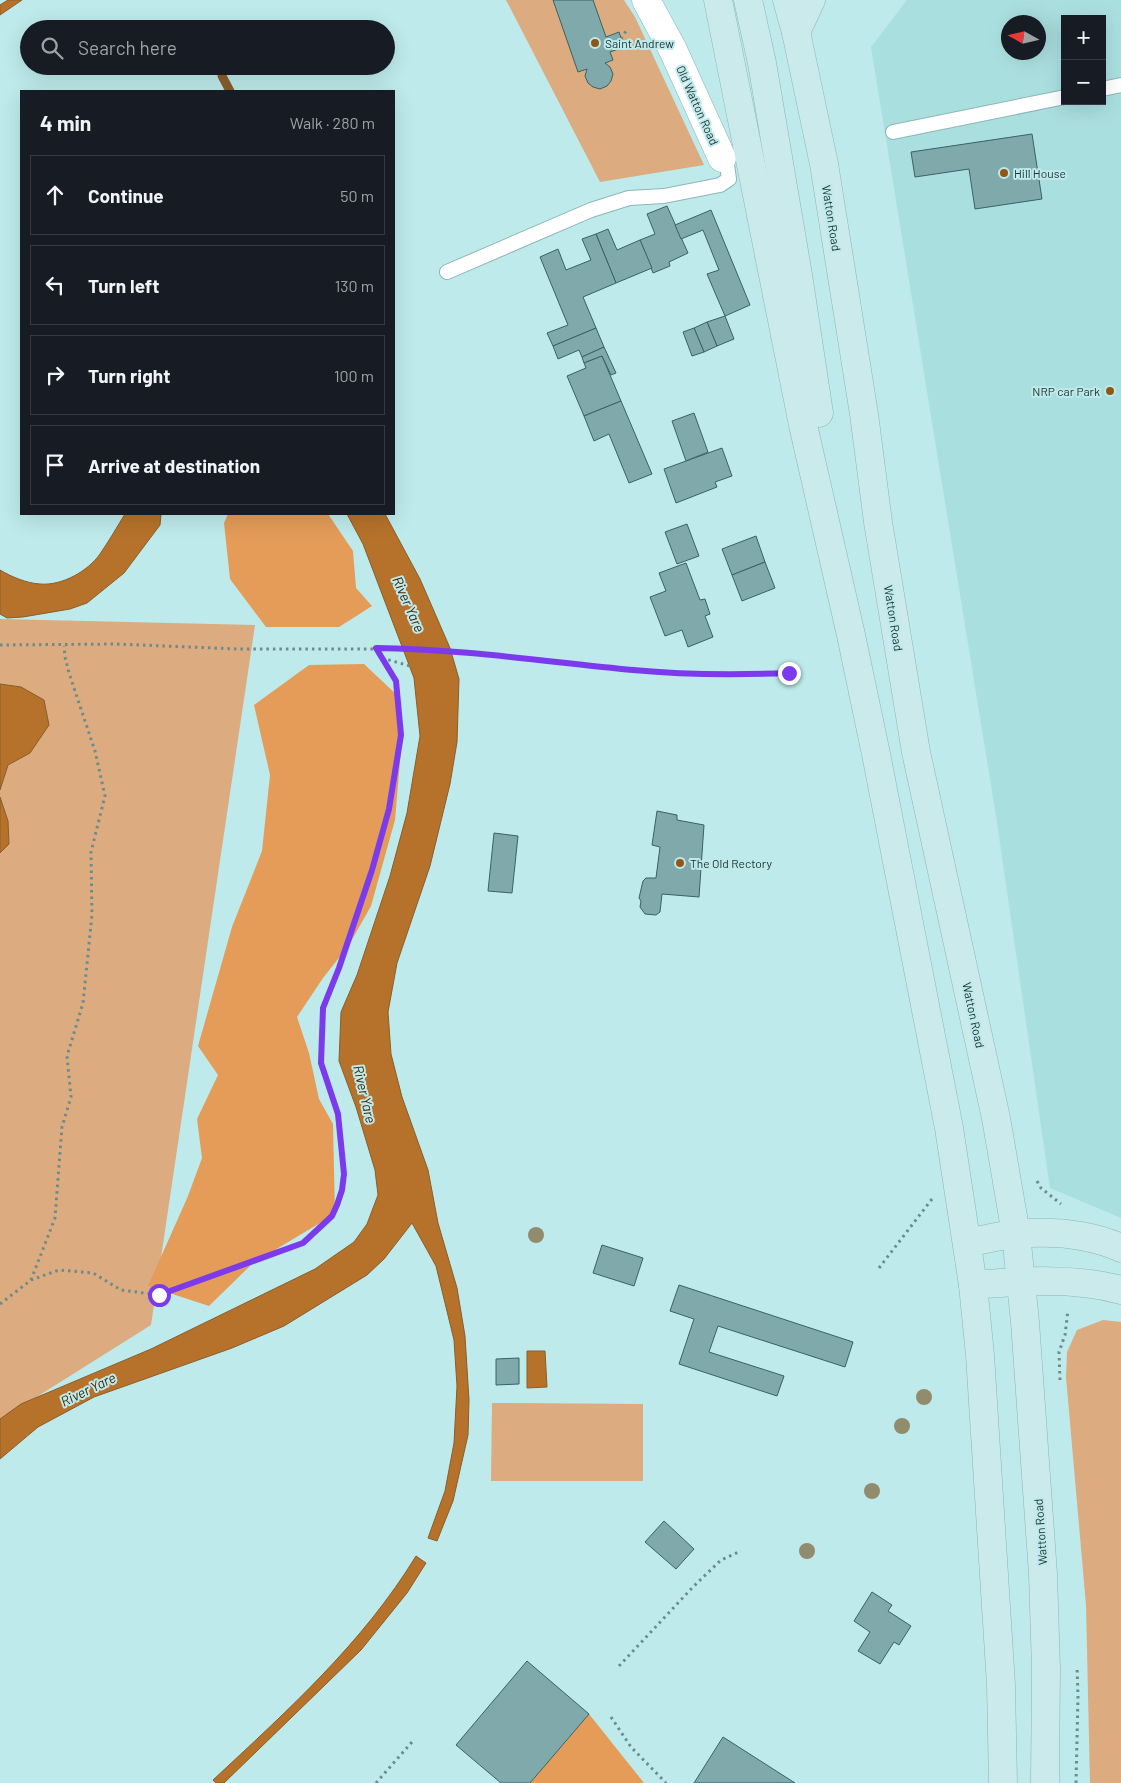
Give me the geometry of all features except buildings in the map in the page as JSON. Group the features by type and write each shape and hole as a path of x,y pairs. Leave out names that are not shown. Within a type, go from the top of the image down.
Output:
{"main road":[{"path":"718,0 802,425 851,635 876,754 949,1128 973,1285 981,1365 1000,1656 1003,1783"},
{"path":"748,0 762,63 798,275 851,635"},
{"name":"Watton Road","path":"787,0 796,32 824,164 916,752 996,1118 1016,1234 1025,1322 1043,1574 1046,1669 1046,1783"},
{"path":"796,32 811,0"},
{"path":"967,1243 1016,1234 1072,1235 1121,1248"},
{"path":"973,1285 1020,1281 1067,1281 1121,1290"}],"street":[{"name":"Old Watton Road","path":"646,0 673,50 722,158"}],"lane":[{"path":"1106,88 1121,86"},
{"path":"892,132 1061,98"},
{"path":"447,272 591,210 629,198 664,196 720,186 729,179 727,165 722,158"}],"path":[{"path":"0,645 64,646 116,644 238,649 376,648 453,652 636,670 742,675 789,673"},
{"path":"31,1280 55,1218 62,1127 71,1096 67,1056 83,1003 92,916 92,852 105,796 95,751 67,665 64,646"},
{"path":"0,1304 31,1280 59,1270 93,1273 121,1290 159,1295 303,1243 332,1216 342,1190 344,1174 338,1114 321,1063 323,1008 339,968 372,870 389,809 401,735 396,681 376,648"},
{"path":"382,658 410,666"},
{"path":"1034,1174 1041,1188 1056,1202 1063,1205"},
{"path":"879,1268 936,1196"},
{"path":"619,1666 721,1560 741,1551"},
{"path":"611,1717 631,1747 666,1783"},
{"path":"376,1783 412,1742"}],"shaded area":[{"path":"506,0 624,0 635,17 704,165 600,182"},
{"path":"907,0 1121,0 1121,1218 1050,1188 996,816 871,47"},
{"path":"228,515 329,515 353,551 356,588 372,606 339,627 266,627 230,579 224,523"},
{"path":"0,619 255,625 151,1325 0,1420"},
{"path":"364,664 398,696 402,738 395,820 371,906 349,945 323,978 297,1017 309,1053 319,1099 333,1124 335,1214 253,1263 209,1306 148,1286 188,1196 202,1158 197,1119 218,1075 198,1046 232,927 262,851 270,775 254,705 309,665"},
{"path":"1103,1320 1121,1322 1121,1783 1090,1783 1086,1605 1066,1377 1067,1352 1077,1330"},
{"path":"492,1403 643,1404 643,1481 491,1481"},
{"path":"589,1714 644,1783 530,1783"}],"water":[{"path":"8,0 22,0 0,15 0,5"},
{"path":"124,515 161,515 160,525 124,573 87,603 70,609 23,617 7,618 0,614 0,570 19,579 35,583 57,583 74,576 89,566 103,549"},
{"name":"River Yare","path":"348,515 386,515 420,579 450,648 459,679 457,742 450,784 430,866 397,963 388,1012 391,1054 402,1097 428,1170 438,1223 457,1288 465,1336 469,1400 468,1435 453,1501 437,1541 428,1538 445,1491 454,1443 457,1386 454,1340 436,1266 412,1223 384,1259 367,1275 284,1326 232,1348 94,1397 38,1427 0,1459 0,1419 21,1404 151,1349 315,1269 354,1242 367,1224 378,1195 375,1170 356,1107 339,1061 341,1012 357,975 390,876 407,813 420,736 414,678 363,544"},
{"path":"0,684 21,687 44,700 49,725 30,753 8,765 0,790"},
{"path":"0,797 8,821 9,844 0,853"},
{"path":"527,1351 545,1351 547,1387 527,1388"},
{"path":"416,1556 426,1563 407,1593 361,1650 224,1783 216,1783 213,1780 296,1702 348,1647 395,1588"}],"waterway":[{"path":"222,76 229,90"}],"place":[{"name":"Saint Andrew","path":"595,43"},
{"name":"Hill House","path":"1004,173"},
{"name":"NRP car Park","path":"1110,391"},
{"name":"The Old Rectory","path":"680,863"}],"route":[{"path":"159,1295 303,1243 332,1216 337,1205 342,1190 344,1174 338,1114 321,1063 323,1008 339,968 372,870 389,809 401,735 396,681 376,648 453,652 636,670 742,675 789,673"}]}
